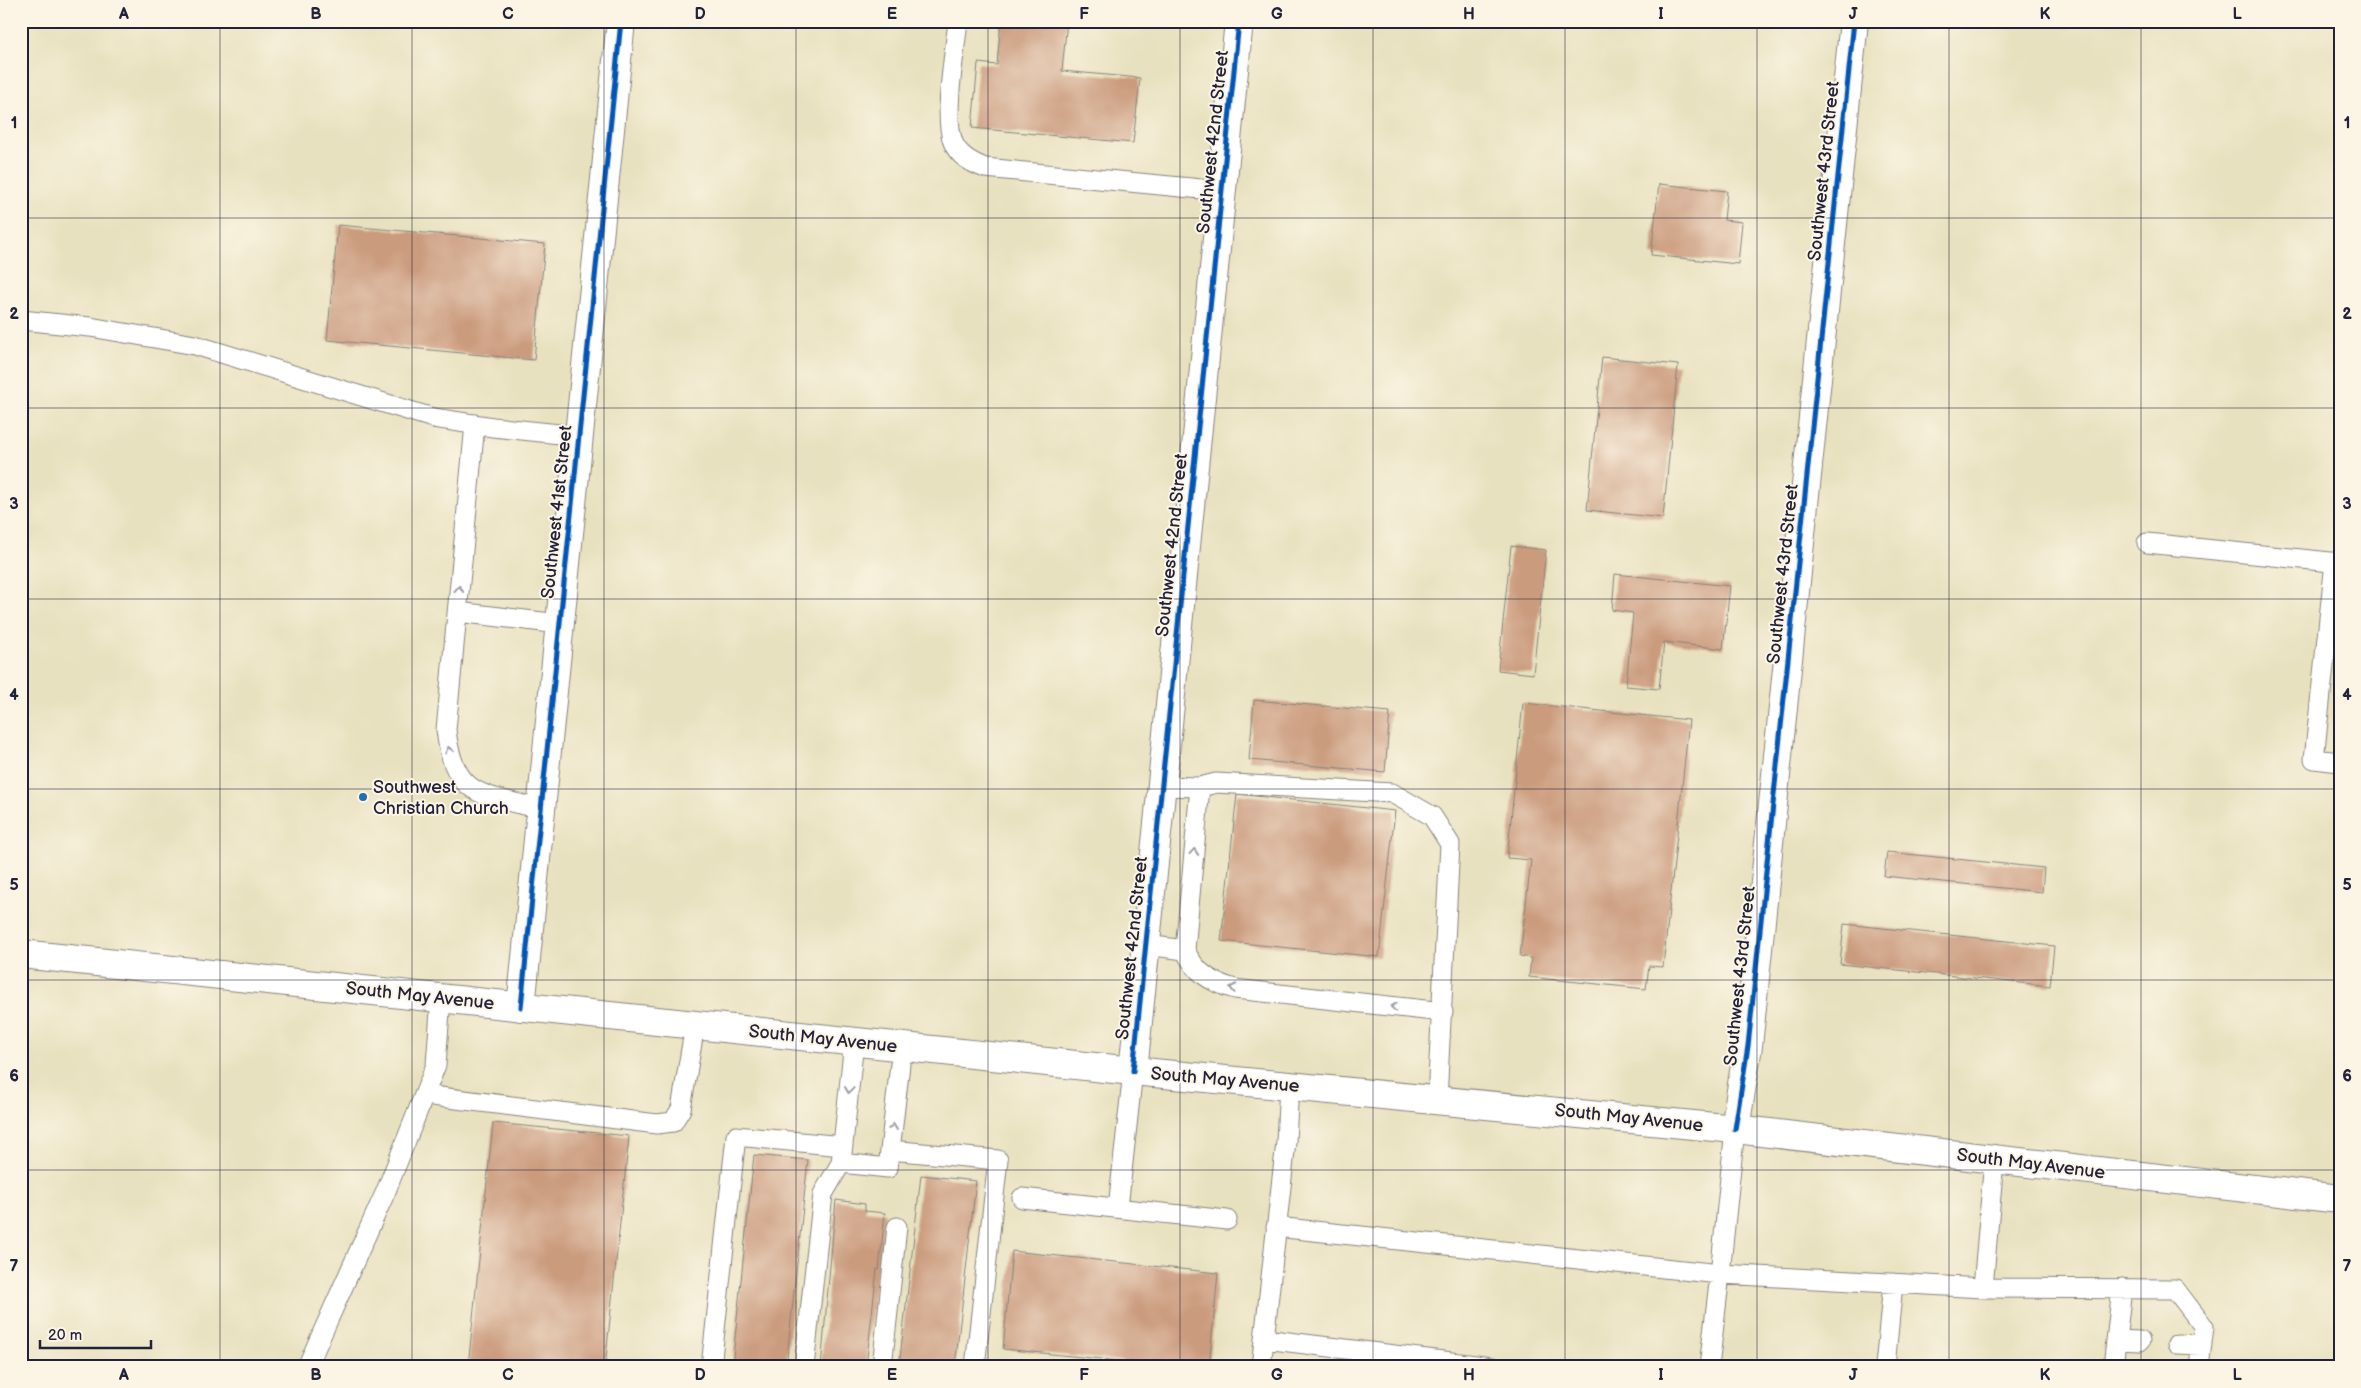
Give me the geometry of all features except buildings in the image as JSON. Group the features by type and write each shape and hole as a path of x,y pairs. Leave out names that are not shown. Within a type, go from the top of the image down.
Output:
{"street":[{"name":"Southwest 41st Street","path":"521,1006 621,21"},
{"name":"Southwest 42nd Street","path":"1133,1071 1239,21"},
{"name":"Southwest 43rd Street","path":"1735,1128 1748,1046 1854,21"},
{"name":"South May Avenue","path":"21,954 1133,1071 1735,1128 1994,1160 2340,1199"}],"lane":[{"path":"958,21 949,118 953,143 967,160 985,168 1222,191"},
{"path":"21,320 90,327 196,345 433,418 579,436"},
{"path":"474,424 446,730 448,752 456,774 475,792 541,809"},
{"path":"2147,543 2337,563 2332,671 2314,759 2340,762"},
{"path":"457,612 560,624"},
{"path":"1162,786 1200,787 1216,783 1392,793 1432,816 1450,844 1443,1012 1437,1100"},
{"path":"1200,787 1185,950 1192,964 1215,984 1235,989 1443,1012"},
{"path":"1146,945 1185,950"},
{"path":"306,1367 386,1192 436,1065 441,998"},
{"path":"424,1095 613,1120 657,1124 673,1122 681,1109 694,1025"},
{"path":"804,1367 823,1194 842,1154 854,1042"},
{"path":"711,1367 736,1136 842,1154 888,1168 902,1047"},
{"path":"1118,1208 1133,1071"},
{"path":"1261,1367 1286,1142 1289,1085"},
{"path":"1709,1367 1735,1128"},
{"path":"890,1150 998,1160 975,1367"},
{"path":"1983,1288 1994,1160"},
{"path":"1022,1198 1226,1220"},
{"path":"882,1367 897,1227"},
{"path":"1276,1227 1720,1274 1983,1288 2175,1289 2204,1327 2198,1367"},
{"path":"1885,1367 1893,1283"},
{"path":"2113,1367 2122,1288"},
{"path":"1264,1339 1492,1367"},
{"path":"2116,1340 2140,1340"},
{"path":"2178,1344 2202,1345"}],"cycle path":[{"path":"521,1007 621,21"},
{"path":"1133,1071 1239,21"},
{"path":"1735,1129 1748,1046 1854,21"}],"place":[{"name":"Southwest Christian Church","path":"363,797"}]}
